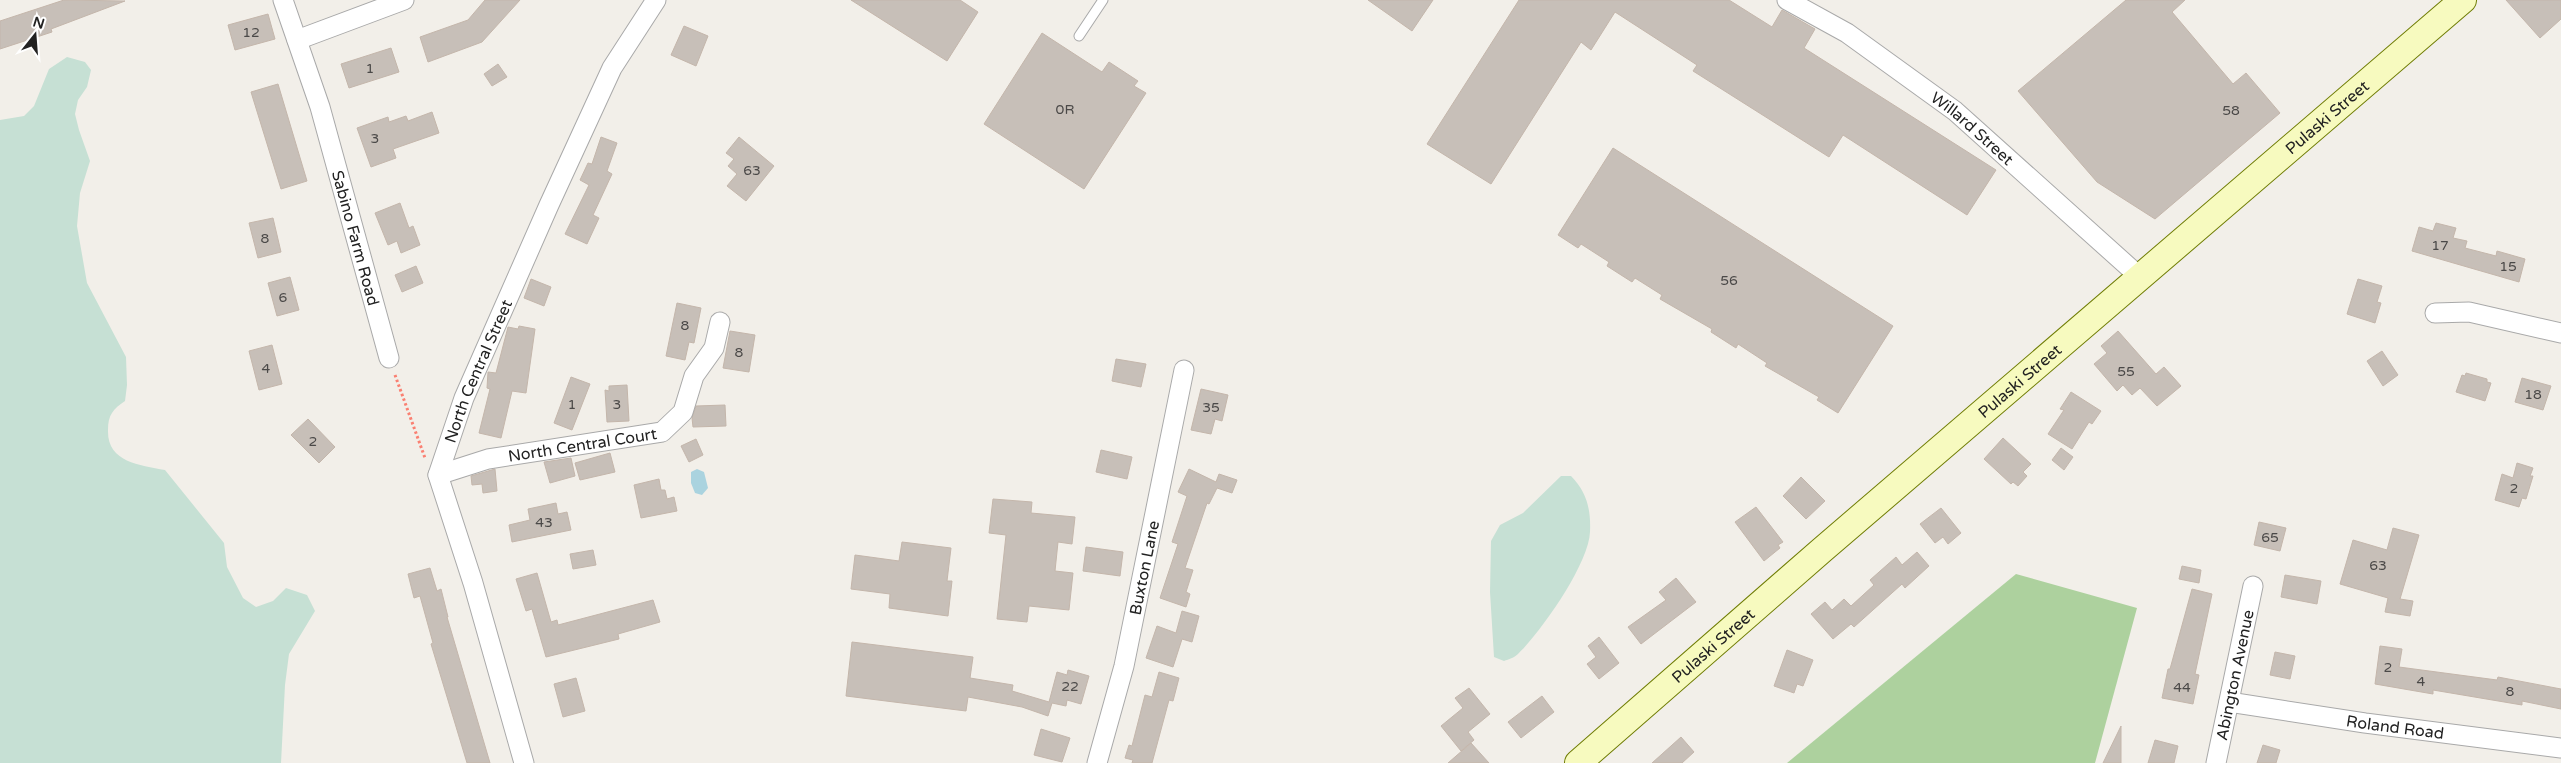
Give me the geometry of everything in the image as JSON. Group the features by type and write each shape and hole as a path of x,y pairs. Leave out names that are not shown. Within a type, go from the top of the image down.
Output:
{"main road":[{"name":"Pulaski Street","path":"1578,763 1822,550 2463,0"}],"street":[{"name":"Sabino Farm Road","path":"283,0 320,107 389,358"},
{"path":"297,40 404,0"},
{"name":"North Central Street","path":"432,468 612,68 656,0"},
{"name":"Willard Street","path":"1787,0 1847,33 1955,110 2141,278"},
{"path":"2435,313 2469,312 2561,333"},
{"name":"North Central Court","path":"432,468 662,432 683,412 694,376 714,348 720,322"},
{"name":"Buxton Lane","path":"1097,763 1124,666 1184,370"},
{"path":"432,468 474,582 524,763"},
{"name":"Abington Avenue","path":"2216,763 2253,586"},
{"name":"Roland Road","path":"2229,702 2365,723 2561,748"}],"lane":[{"path":"1078,36 1102,0"}],"path":[{"path":"389,358 432,468"}],"green space":[{"path":"67,57 85,62 91,70 87,87 78,100 75,114 90,161 80,193 77,226 87,283 126,357 127,385 125,401 117,407 109,420 109,441 113,449 126,460 135,464 165,470 224,543 227,567 243,598 256,607 273,601 286,588 307,595 315,611 289,654 285,685 281,763 0,763 0,120 24,116 34,106 49,69"},
{"path":"1561,476 1571,476 1581,488 1587,502 1590,516 1588,546 1573,579 1550,615 1518,654 1504,661 1494,657 1490,592 1491,541 1500,525 1523,513"},
{"path":"2016,574 2137,608 2095,763 1787,763"}],"water":[{"path":"697,469 704,472 708,488 702,495 695,493 691,483 691,472"}],"building":[{"path":"64,0 125,1 51,29 52,32 0,49 0,21"},
{"path":"485,0 520,0 482,42 428,62 420,37 468,20"},
{"path":"851,0 960,0 978,12 947,61"},
{"path":"1368,0 1433,0 1412,31"},
{"path":"1519,0 1729,0 1772,27 1782,10 1815,29 1804,48 1996,170 1967,215 1843,135 1829,157 1693,71 1697,65 1615,12 1591,50 1581,42 1491,184 1427,144"},
{"path":"2126,0 2185,0 2172,12 2233,84 2246,73 2280,113 2155,219 2097,182 2018,91"},
{"path":"2506,0 2561,0 2561,19 2540,38"},
{"path":"268,14 275,39 235,50 228,25"},
{"path":"684,26 708,36 696,66 671,55"},
{"path":"1042,33 1102,72 1109,62 1138,81 1134,86 1146,93 1084,189 984,124"},
{"path":"391,48 399,72 349,88 341,64"},
{"path":"498,64 507,77 492,86 484,74"},
{"path":"278,84 307,181 281,189 251,92"},
{"path":"432,112 439,133 393,149 396,158 371,167 357,128 388,117 389,122 406,116 408,121"},
{"path":"601,137 617,143 607,171 612,174 593,215 599,218 587,244 565,234 589,185 580,180 588,163 592,164"},
{"path":"739,137 774,166 746,201 727,186 737,174 728,166 734,159 726,153"},
{"path":"1613,148 1893,326 1838,413 1817,400 1819,397 1765,366 1767,363 1738,344 1736,348 1711,332 1712,329 1660,299 1662,295 1635,278 1632,282 1607,266 1609,262 1581,244 1578,248 1558,235"},
{"path":"400,203 409,228 413,226 420,245 401,253 397,241 388,245 375,213"},
{"path":"273,218 281,252 258,258 249,223"},
{"path":"2436,223 2456,228 2453,238 2467,241 2465,248 2496,256 2497,251 2525,259 2519,282 2412,251 2419,227 2433,231"},
{"path":"416,266 423,283 402,292 395,275"},
{"path":"290,277 299,310 277,316 268,283"},
{"path":"531,279 551,287 544,306 524,298"},
{"path":"2358,279 2382,286 2377,302 2381,303 2375,323 2347,314"},
{"path":"677,303 701,308 694,343 689,342 685,360 666,356"},
{"path":"519,326 535,329 526,393 512,391 501,438 479,433 490,389 487,388 488,372 496,373 508,327 518,329"},
{"path":"730,331 755,335 749,372 723,368"},
{"path":"2118,331 2156,374 2164,367 2181,386 2157,406 2140,388 2132,395 2123,385 2117,391 2094,364 2107,353 2101,346"},
{"path":"272,345 282,384 259,390 249,351"},
{"path":"2382,351 2398,375 2383,386 2367,361"},
{"path":"1116,359 1146,364 1141,387 1112,381"},
{"path":"2466,373 2487,379 2487,382 2491,383 2485,401 2456,392 2462,375 2465,376"},
{"path":"571,377 590,384 572,430 554,423"},
{"path":"2522,378 2551,386 2543,410 2515,402"},
{"path":"627,385 629,421 607,422 605,390 609,391 609,386"},
{"path":"1201,389 1228,395 1222,421 1215,419 1211,434 1191,430"},
{"path":"2071,392 2101,411 2092,424 2089,422 2072,449 2048,434 2064,410 2060,409"},
{"path":"725,405 726,426 693,427 692,418 696,406"},
{"path":"308,419 335,447 319,463 291,435"},
{"path":"2003,438 2031,464 2023,472 2027,476 2018,486 2013,482 2011,484 1984,459"},
{"path":"696,439 703,455 689,462 681,446"},
{"path":"2061,448 2073,457 2064,470 2052,460"},
{"path":"1101,450 1132,457 1127,479 1096,472"},
{"path":"610,453 615,472 580,480 575,463"},
{"path":"571,458 575,476 550,483 544,462"},
{"path":"2517,463 2533,468 2530,476 2533,476 2526,499 2522,498 2519,507 2495,500 2502,474 2513,478"},
{"path":"495,469 497,491 483,493 482,484 472,485 471,476"},
{"path":"1189,469 1216,482 1219,474 1237,480 1232,493 1217,488 1209,504 1207,503 1185,568 1193,570 1186,592 1190,594 1186,607 1160,598 1178,544 1172,542 1187,496 1178,492"},
{"path":"1801,477 1825,501 1806,519 1783,496"},
{"path":"659,479 661,490 665,490 667,499 674,497 677,511 641,518 634,485"},
{"path":"993,499 1032,502 1031,513 1075,517 1072,544 1058,542 1055,571 1073,573 1069,610 1029,606 1027,622 997,619 1006,535 989,533"},
{"path":"556,503 558,514 567,512 571,530 512,542 509,525 530,520 528,509"},
{"path":"1756,507 1783,542 1778,545 1780,548 1764,561 1735,522"},
{"path":"1941,508 1961,533 1948,544 1943,537 1935,543 1920,524"},
{"path":"2259,522 2286,528 2280,551 2254,545"},
{"path":"2393,528 2419,535 2400,599 2413,601 2410,616 2385,612 2388,598 2340,584 2353,540 2387,550"},
{"path":"902,542 951,548 947,581 952,581 948,616 889,608 890,594 851,589 855,555 899,561"},
{"path":"1086,547 1123,552 1120,576 1083,571"},
{"path":"593,550 596,565 573,569 570,554"},
{"path":"1917,552 1929,566 1905,588 1902,584 1854,627 1851,624 1833,639 1811,614 1825,602 1832,610 1844,599 1851,606 1874,585 1870,580 1896,557 1902,565"},
{"path":"2182,566 2201,570 2199,583 2179,579"},
{"path":"430,568 437,591 441,589 447,617 490,763 467,763 431,644 433,643 420,596 414,598 408,574"},
{"path":"537,573 551,622 557,620 558,625 653,600 660,622 618,634 619,639 546,657 532,609 526,611 516,579"},
{"path":"2285,575 2321,581 2317,604 2281,597"},
{"path":"1676,578 1696,602 1641,644 1628,627 1666,600 1659,592"},
{"path":"2192,589 2212,594 2195,674 2199,675 2193,704 2162,698 2168,669 2170,669"},
{"path":"1182,611 1199,616 1192,642 1182,639 1173,667 1146,658 1157,626 1176,633"},
{"path":"1599,637 1619,663 1599,679 1587,664 1596,657 1588,646"},
{"path":"852,642 973,657 970,678 1013,685 1012,691 1049,702 1057,672 1067,675 1068,670 1089,676 1081,704 1067,700 1066,706 1052,703 1048,716 1022,707 968,697 966,711 846,696"},
{"path":"2380,646 2402,649 2399,667 2497,680 2498,677 2561,689 2561,709 2522,701 2522,705 2433,690 2433,694 2375,684"},
{"path":"1787,650 1813,660 1803,686 1797,684 1794,693 1774,686"},
{"path":"2275,652 2295,656 2290,679 2270,675"},
{"path":"1159,672 1179,678 1173,701 1169,700 1152,763 1132,763 1133,760 1125,758 1129,745 1132,746 1145,695 1152,697"},
{"path":"576,678 585,711 563,717 554,684"},
{"path":"1469,688 1490,714 1468,732 1474,740 1461,751 1441,726 1463,708 1455,698"},
{"path":"1542,696 1554,712 1521,738 1508,722"},
{"path":"2121,726 2121,763 2103,763"},
{"path":"1041,729 1070,738 1062,762 1034,755"},
{"path":"1681,737 1694,752 1682,763 1652,763"},
{"path":"2155,740 2178,746 2174,763 2148,763"},
{"path":"1471,743 1489,763 1448,763"},
{"path":"2263,745 2280,750 2276,763 2257,763"}]}
